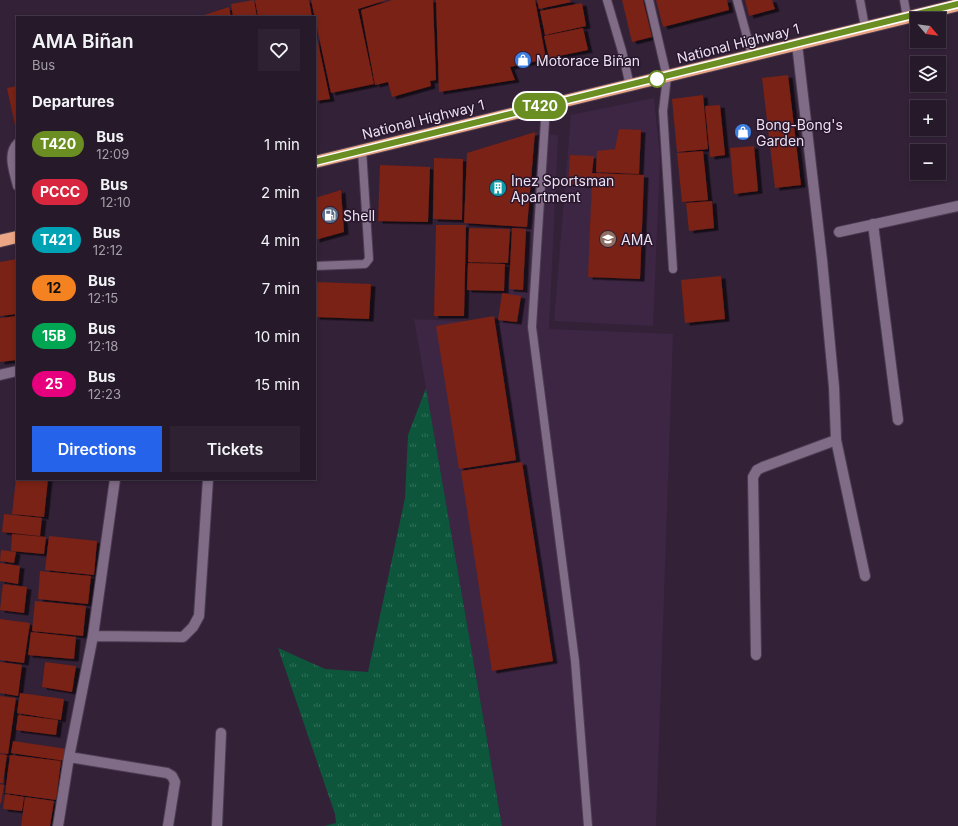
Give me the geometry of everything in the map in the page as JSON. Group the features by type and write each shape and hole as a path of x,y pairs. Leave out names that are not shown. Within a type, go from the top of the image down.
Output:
{"highway":[{"name":"National Highway 1","path":"316,162 667,77 958,4"},
{"path":"0,241 16,237"}],"street":[{"path":"797,44 822,260 834,387 836,440 865,576"},
{"path":"839,232 958,206"},
{"path":"873,224 898,420"},
{"path":"0,375 16,371"},
{"path":"756,655 753,477 757,470 763,467 836,440"},
{"path":"58,826 69,757 93,636 115,480"},
{"path":"93,636 183,637 193,627 199,616 208,480"},
{"path":"217,826 221,734"},
{"path":"69,757 167,773 172,776 175,782 168,826"}],"lane":[{"path":"607,0 622,51 630,86"},
{"path":"649,0 667,77 663,112 673,269"},
{"path":"737,0 752,55"},
{"path":"860,0 865,28"},
{"path":"904,0 907,17"},
{"path":"546,105 532,327 575,661 588,826"},
{"path":"16,144 13,147 11,158 16,181"},
{"path":"316,266 365,264 369,259 362,150"}],"shaded area":[{"name":"AMA","path":"654,98 660,157 653,326 554,321 571,115"},
{"path":"532,133 558,135 549,329 673,334 656,826 502,826 414,319 501,323"}],"green space":[{"path":"426,388 502,826 324,826 336,823 335,814 278,648 325,669 368,672 405,498 408,435"}],"building":[{"path":"254,0 257,16 233,16 231,4"},
{"path":"255,0 309,0 312,16 258,16"},
{"path":"311,0 387,0 358,9 374,84 331,93 316,23 316,16 314,16"},
{"path":"392,0 433,0 436,80 430,81 431,86 392,97 388,82 375,85 361,10"},
{"path":"436,0 535,0 546,59 510,67 515,80 439,92"},
{"path":"537,0 570,0 571,2 539,9"},
{"path":"622,0 643,0 652,37 632,42"},
{"path":"656,0 727,0 729,10 663,27"},
{"path":"745,0 772,0 775,9 749,16"},
{"path":"582,3 586,26 545,35 540,11"},
{"path":"229,7 231,16 201,16"},
{"path":"583,28 588,50 549,58 544,36"},
{"path":"316,33 330,99 316,101"},
{"path":"788,75 801,185 775,188 762,78"},
{"path":"16,86 16,130 7,88"},
{"path":"703,95 708,149 677,152 672,99"},
{"path":"720,105 725,155 710,157 705,106"},
{"path":"619,129 641,130 639,174 596,172 597,151 615,149"},
{"name":"Inez Sportsman Apartment","path":"535,132 527,227 464,223 467,153"},
{"path":"754,146 758,191 734,194 730,148"},
{"path":"703,151 708,200 682,202 677,153"},
{"path":"570,155 594,156 592,173 644,175 640,279 588,277 592,179 591,186 568,184"},
{"path":"434,158 463,159 462,220 433,219"},
{"path":"380,165 430,167 428,222 378,221"},
{"path":"341,190 344,232 316,240 316,198"},
{"path":"712,201 714,228 689,231 686,203"},
{"path":"436,225 466,225 464,316 434,316"},
{"path":"469,228 510,229 508,263 468,262"},
{"path":"512,228 526,229 523,290 509,289"},
{"path":"16,259 16,314 0,316 0,262"},
{"path":"468,263 505,264 504,291 467,290"},
{"path":"721,276 725,319 685,323 681,280"},
{"path":"316,282 371,284 369,319 316,317"},
{"path":"502,293 521,296 517,322 498,320"},
{"path":"16,316 16,360 0,362 0,318"},
{"path":"494,316 516,460 459,469 436,326"},
{"path":"522,462 553,661 492,671 461,471"},
{"path":"16,479 48,480 44,517 12,514"},
{"path":"4,514 42,518 40,536 2,532"},
{"path":"12,534 46,537 44,554 11,551"},
{"path":"49,536 97,541 94,575 45,570"},
{"path":"1,550 16,552 14,563 0,561"},
{"path":"0,563 20,566 18,584 0,581"},
{"path":"40,571 91,576 88,604 38,599"},
{"path":"3,584 27,587 24,613 0,610"},
{"path":"35,601 86,606 83,636 32,631"},
{"path":"0,619 30,623 24,663 0,660"},
{"path":"31,632 76,637 74,659 28,655"},
{"path":"0,662 22,665 18,696 0,693"},
{"path":"45,662 76,666 72,692 42,687"},
{"path":"20,693 64,699 61,720 17,713"},
{"path":"0,696 16,698 8,754 0,753"},
{"path":"18,715 58,720 56,735 16,730"},
{"path":"13,741 67,749 66,761 11,753"},
{"path":"0,754 7,755 3,783 0,783"},
{"path":"10,755 61,761 56,800 5,793"},
{"path":"0,784 4,785 1,803 0,803"},
{"path":"5,794 24,797 22,811 3,809"},
{"path":"25,797 54,801 50,826 21,826"}],"bus line":[{"name":"T420","path":"316,162 667,77 678,73 958,4"}],"place":[{"name":"Motorace Biñan","path":"523,60"},
{"name":"Bong-Bong's Garden","path":"743,132"},
{"name":"Inez Sportsman Apartment","path":"498,188"},
{"name":"Shell","path":"330,215"},
{"name":"AMA","path":"608,239"}]}
